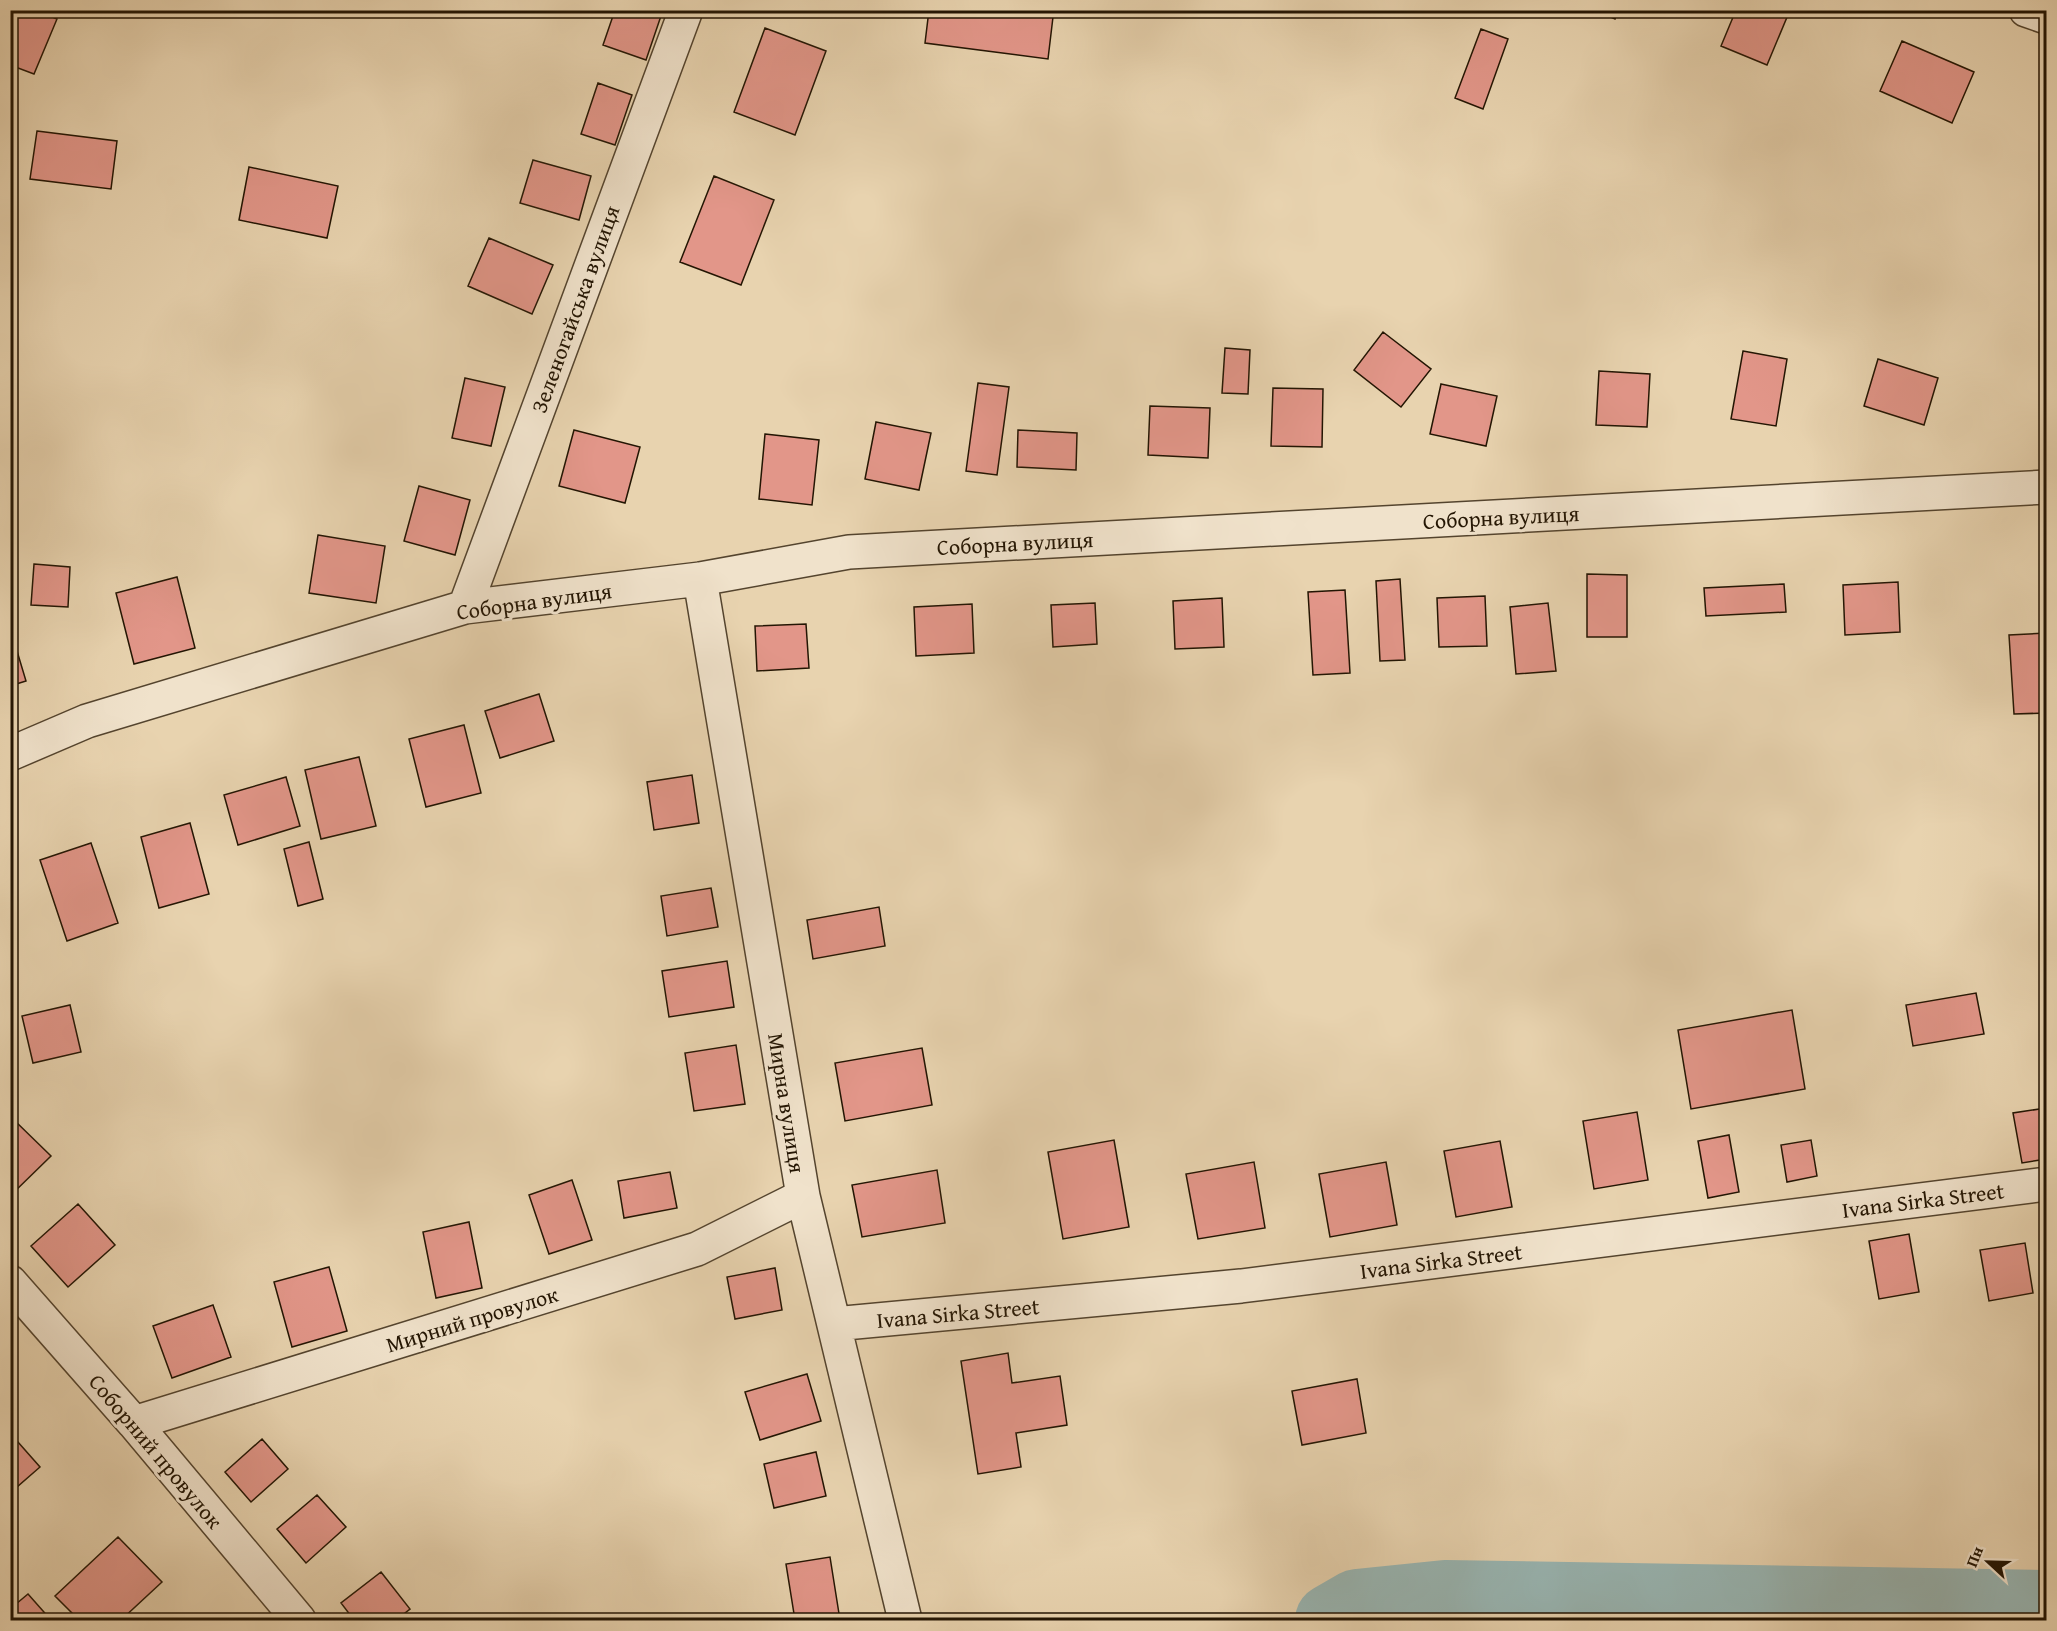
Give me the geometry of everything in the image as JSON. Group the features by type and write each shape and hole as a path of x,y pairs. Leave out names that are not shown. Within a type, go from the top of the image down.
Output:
{"street":[{"name":"Зеленогайська вулиця","path":"465,607 686,10"},
{"path":"2026,10 2046,17"},
{"name":"Соборна вулиця","path":"10,754 87,722 465,607 700,579 849,552 2046,487"},
{"name":"Мирна вулиця","path":"700,579 803,1196 905,1620"},
{"name":"Ivana Sirka Street","path":"834,1324 1241,1286 2046,1184"},
{"name":"Мирний провулок","path":"134,1423 698,1249 803,1196"},
{"name":"Соборний провулок","path":"10,1282 134,1423 299,1620"}],"building":[{"path":"10,10 36,10 57,19 34,74 10,65"},
{"path":"615,10 663,10 646,60 603,45"},
{"path":"929,10 1006,10 1053,17 1048,59 925,43"},
{"path":"1595,10 1618,10 1615,19"},
{"path":"1736,10 1790,10 1767,65 1721,46"},
{"path":"765,28 826,51 795,135 734,112"},
{"path":"1481,29 1508,39 1483,109 1455,98"},
{"path":"1902,41 1974,72 1952,123 1880,91"},
{"path":"598,83 632,95 615,145 581,134"},
{"path":"37,131 117,141 111,189 30,179"},
{"path":"533,160 591,176 579,220 520,203"},
{"path":"249,167 338,186 327,238 239,220"},
{"path":"714,176 774,200 741,285 680,262"},
{"path":"489,238 553,265 532,314 468,286"},
{"path":"1383,332 1431,369 1401,407 1354,370"},
{"path":"1225,348 1250,350 1248,394 1222,393"},
{"path":"1743,351 1787,359 1776,426 1731,419"},
{"path":"1878,359 1938,378 1924,425 1864,406"},
{"path":"1599,371 1650,374 1647,427 1596,425"},
{"path":"465,378 505,387 491,446 452,438"},
{"path":"978,383 1009,387 997,475 966,471"},
{"path":"1441,384 1497,396 1486,446 1430,434"},
{"path":"1273,388 1323,389 1322,447 1271,446"},
{"path":"1150,406 1210,408 1208,458 1148,455"},
{"path":"876,422 931,433 919,490 865,479"},
{"path":"574,430 640,447 625,503 559,486"},
{"path":"1018,430 1077,433 1076,470 1017,467"},
{"path":"765,434 819,440 812,505 759,499"},
{"path":"419,486 470,500 455,555 404,541"},
{"path":"318,535 385,546 376,603 309,593"},
{"path":"34,564 70,567 68,607 31,605"},
{"path":"1587,574 1627,575 1627,637 1587,637"},
{"path":"177,577 195,648 134,664 116,593"},
{"path":"1400,579 1405,660 1380,661 1376,581"},
{"path":"1898,582 1900,632 1845,635 1843,585"},
{"path":"1784,584 1786,612 1706,616 1704,588"},
{"path":"1345,590 1350,673 1313,675 1308,592"},
{"path":"1485,596 1487,646 1439,647 1437,598"},
{"path":"1222,598 1224,647 1175,649 1173,601"},
{"path":"1095,603 1097,644 1053,647 1051,605"},
{"path":"1548,603 1556,671 1516,674 1510,607"},
{"path":"972,604 974,653 916,656 914,607"},
{"path":"806,624 809,668 757,671 755,626"},
{"path":"2046,633 2046,713 2014,714 2009,635"},
{"path":"14,641 26,681 10,686 10,642"},
{"path":"539,694 554,741 500,758 485,711"},
{"path":"464,725 481,793 426,807 409,739"},
{"path":"359,757 376,826 321,839 305,770"},
{"path":"692,775 699,823 654,830 647,782"},
{"path":"286,777 300,826 238,845 224,795"},
{"path":"190,823 209,894 159,908 141,837"},
{"path":"309,842 323,899 298,906 284,849"},
{"path":"91,843 118,923 67,941 40,860"},
{"path":"711,888 718,927 667,936 661,896"},
{"path":"879,907 885,946 813,959 807,920"},
{"path":"727,961 734,1007 669,1017 662,971"},
{"path":"1976,993 1984,1034 1913,1046 1906,1005"},
{"path":"70,1005 81,1052 33,1063 22,1016"},
{"path":"1792,1010 1805,1089 1691,1109 1678,1030"},
{"path":"736,1045 745,1104 694,1111 685,1053"},
{"path":"922,1048 932,1105 845,1121 835,1063"},
{"path":"2046,1108 2046,1159 2022,1163 2013,1113"},
{"path":"1637,1112 1648,1180 1594,1189 1583,1121"},
{"path":"13,1119 51,1156 10,1196 10,1121"},
{"path":"1729,1135 1739,1192 1708,1198 1698,1141"},
{"path":"1114,1140 1129,1227 1063,1239 1048,1152"},
{"path":"1811,1140 1817,1176 1787,1182 1781,1145"},
{"path":"1500,1141 1512,1207 1456,1217 1444,1151"},
{"path":"1254,1162 1265,1228 1198,1239 1186,1174"},
{"path":"1386,1162 1397,1225 1330,1237 1319,1174"},
{"path":"937,1170 945,1223 862,1237 852,1185"},
{"path":"670,1172 677,1208 624,1218 618,1181"},
{"path":"572,1180 592,1240 549,1254 529,1195"},
{"path":"78,1204 115,1245 68,1287 31,1246"},
{"path":"469,1222 482,1288 436,1298 423,1232"},
{"path":"1909,1234 1919,1292 1879,1299 1869,1241"},
{"path":"2025,1243 2033,1293 1989,1301 1980,1250"},
{"path":"329,1267 347,1331 292,1347 274,1282"},
{"path":"775,1268 782,1310 735,1319 727,1277"},
{"path":"213,1305 231,1357 172,1378 153,1326"},
{"path":"1008,1353 1012,1383 1060,1376 1067,1425 1016,1433 1021,1467 978,1474 961,1361"},
{"path":"807,1374 821,1421 760,1440 745,1392"},
{"path":"1357,1379 1366,1433 1302,1445 1292,1391"},
{"path":"10,1433 40,1467 10,1493"},
{"path":"262,1439 288,1469 251,1502 225,1472"},
{"path":"816,1452 826,1496 774,1508 764,1464"},
{"path":"317,1495 346,1527 306,1563 277,1529"},
{"path":"118,1537 162,1582 121,1620 79,1620 55,1596"},
{"path":"830,1557 840,1620 795,1620 786,1564"},
{"path":"381,1572 410,1609 396,1620 354,1620 341,1603"},
{"path":"28,1594 51,1620 10,1620 10,1609"}],"waterway":[{"path":"1331,1620 1357,1605 1445,1596 2046,1606"}]}
